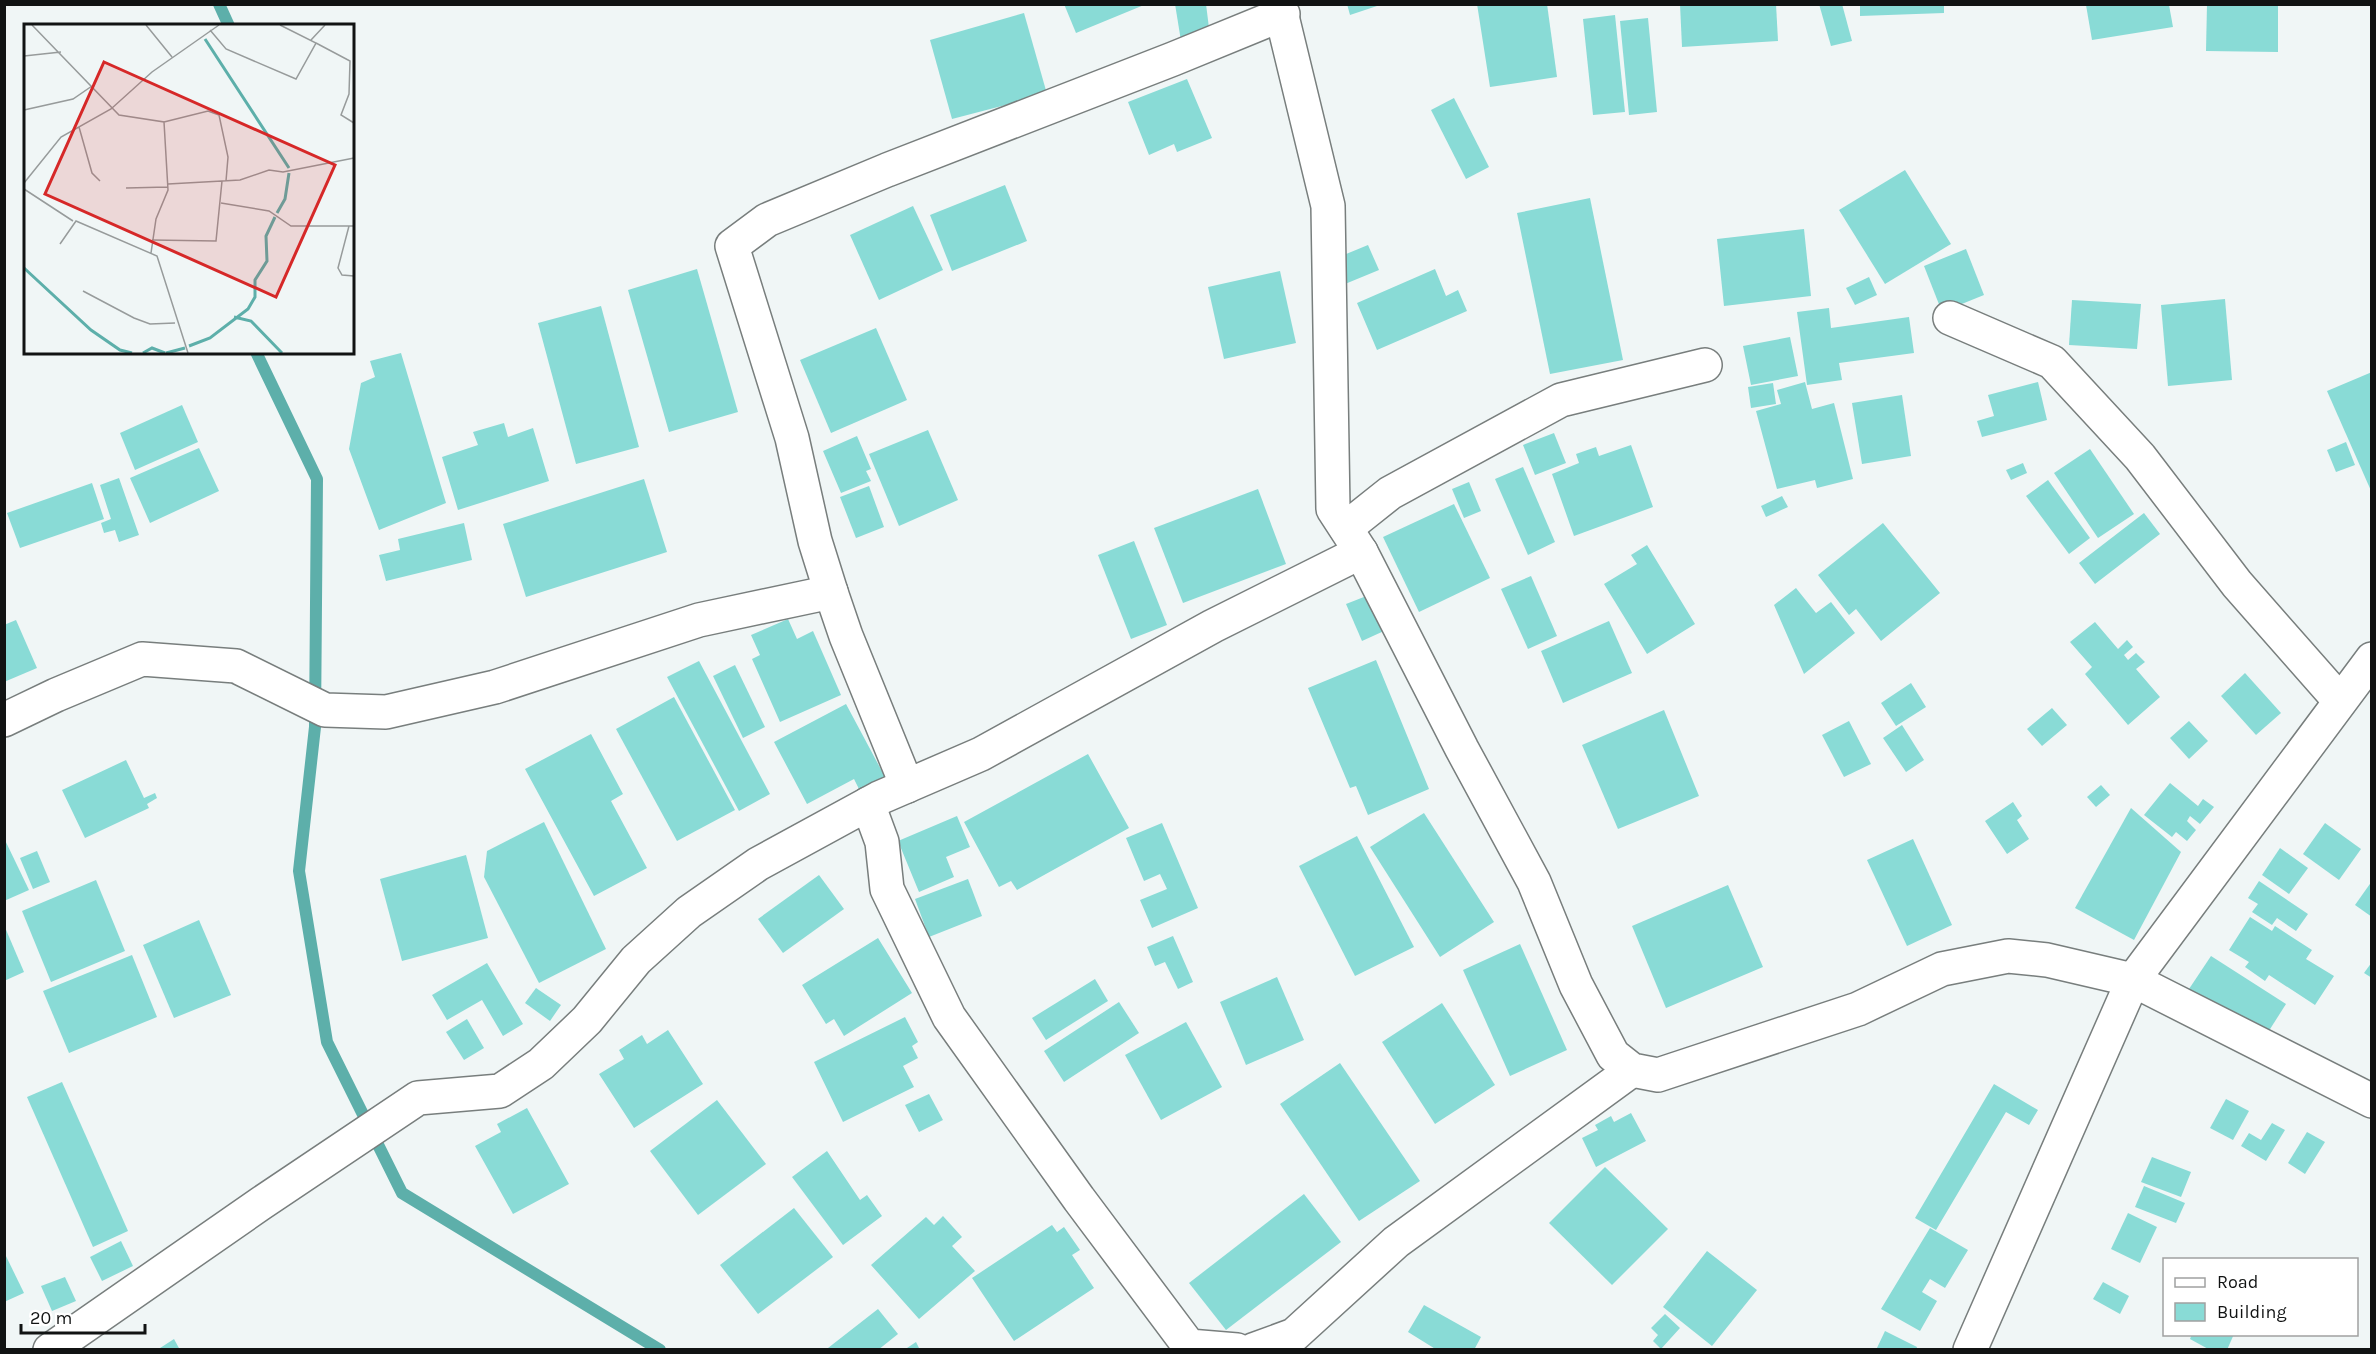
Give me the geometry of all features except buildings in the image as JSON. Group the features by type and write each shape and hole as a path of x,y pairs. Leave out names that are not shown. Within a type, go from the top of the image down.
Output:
{"street":[{"path":"907,786 846,636 831,592 815,541 792,438 732,246 767,220 887,170 1173,59 1281,9 1328,206 1334,509 1353,540 1534,882 1576,985 1613,1055 1632,1070 1658,1075 1858,1009 1942,969 2008,956 2047,960 2133,980 2372,1101"},
{"path":"1950,318 2052,362 2140,457 2237,585 2340,701"},
{"path":"50,1350 260,1204 418,1098 500,1091 533,1070 587,1020 636,960 688,912 758,864 868,804 981,754 1213,626 1353,540 1390,493 1561,400 1705,365"},
{"path":"4,720 56,695 142,659 236,666 325,710 386,712 495,687 699,620 831,592"},
{"path":"1970,1350 2133,980 2372,659"},
{"path":"868,804 882,842 887,889 949,1017 1188,1346 1237,1350"},
{"path":"1253,1350 1294,1335 1396,1242 1632,1070"}],"waterway":[{"path":"219,4 228,24"},
{"path":"257,354 317,479 315,727 299,871 327,1042 402,1193 660,1350"}]}
